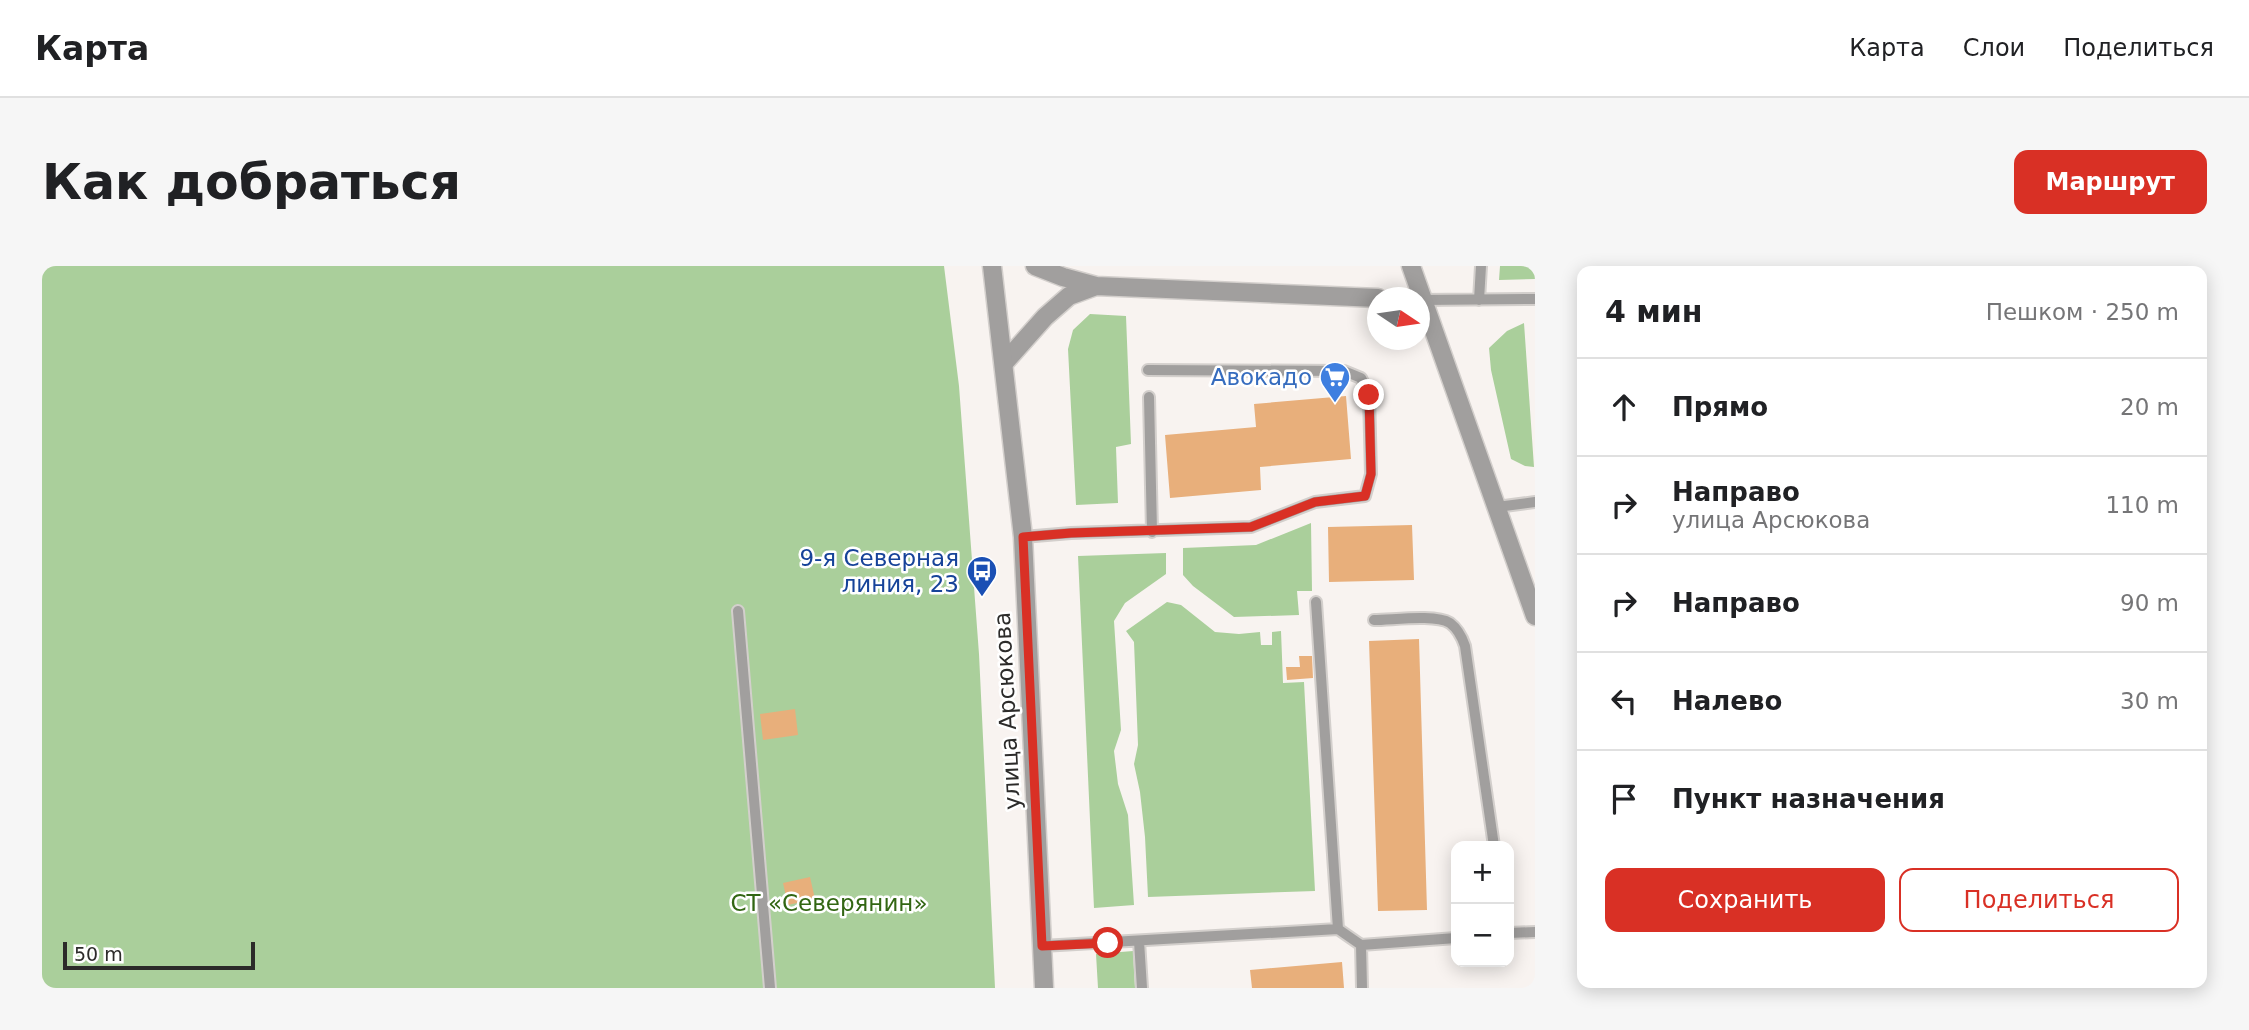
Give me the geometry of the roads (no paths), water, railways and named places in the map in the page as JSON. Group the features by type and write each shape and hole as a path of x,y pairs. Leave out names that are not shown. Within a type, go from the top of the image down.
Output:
{"street":[{"name":"улица Арсюкова","path":"992,266 1023,537 1044,988"},
{"path":"1035,266 1096,286 1367,298"},
{"path":"1411,266 1417,287"},
{"path":"1004,362 1045,317 1069,296 1096,286"},
{"path":"1430,325 1535,616"}],"lane":[{"path":"1479,300 1481,266"},
{"path":"1430,300 1535,299"},
{"path":"1023,537 1251,527 1315,502 1365,496 1371,474 1369,395 1361,378 1344,370 1148,370"},
{"path":"1149,397 1153,532"},
{"path":"1497,507 1535,502"},
{"path":"1317,602 1338,929"},
{"path":"738,611 770,988"},
{"path":"1374,620 1442,619 1453,625 1460,634 1465,646 1493,841"},
{"path":"1042,946 1338,929 1361,945 1451,938"},
{"path":"1514,933 1535,932"},
{"path":"1139,941 1142,988"},
{"path":"1361,945 1362,988"}],"place":[{"name":"Авокадо","path":"1335,404"},
{"name":"9-я Северная линия, 23","path":"982,598"}],"park label":[{"name":"СТ «Северянин»","path":"829,903"}]}
